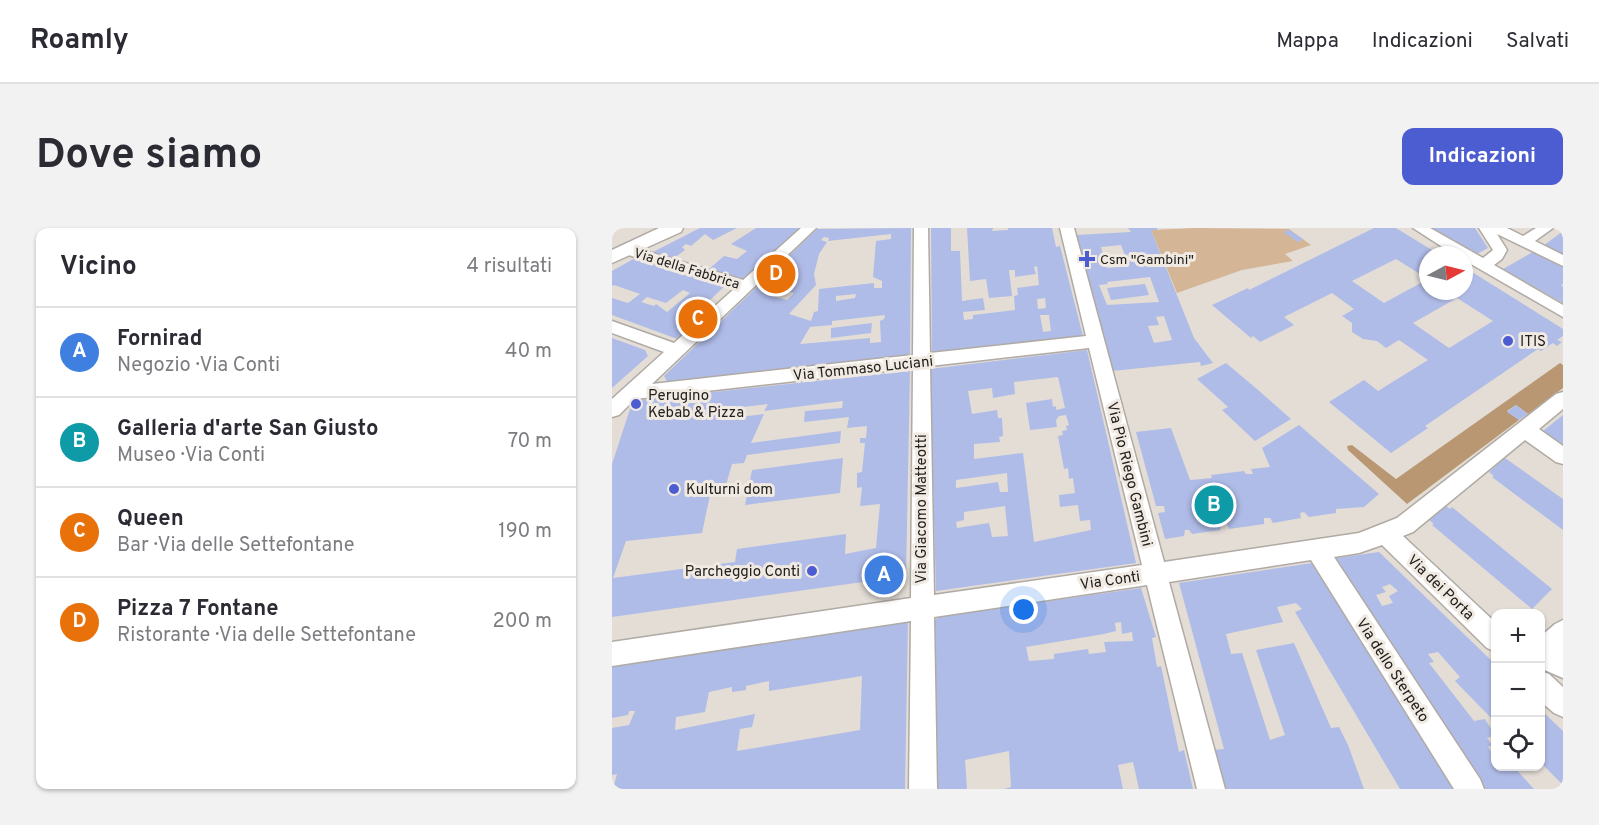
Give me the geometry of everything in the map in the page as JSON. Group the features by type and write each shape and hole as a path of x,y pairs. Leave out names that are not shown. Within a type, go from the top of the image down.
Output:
{"main road":[{"path":"619,254 674,228"}],"street":[{"path":"618,406 808,228"},
{"name":"Via Giacomo Matteotti","path":"921,228 923,789"},
{"name":"Via Pio Riego Gambini","path":"1067,228 1211,789"},
{"path":"1420,228 1563,312"},
{"path":"1483,265 1497,256 1500,250 1486,228"},
{"path":"1496,228 1533,244 1563,261"},
{"path":"1533,244 1546,228"},
{"name":"Via della Fabbrica","path":"619,254 746,286"},
{"path":"612,327 678,351"},
{"name":"Via Tommaso Luciani","path":"618,406 921,362 1096,341"},
{"name":"Via Conti","path":"612,654 1359,543 1405,525 1563,399"},
{"path":"1526,430 1563,456"},
{"name":"Via dei Porta","path":"1386,534 1491,635"},
{"name":"Via dello Sterpeto","path":"1317,550 1470,789"},
{"path":"1545,650 1563,632"},
{"path":"1545,656 1563,666"},
{"path":"1545,688 1563,704"}],"shaded area":[{"path":"1289,229 1311,245 1285,254 1293,261 1242,270 1177,293 1151,230"},
{"path":"1560,363 1563,365 1563,388 1528,414 1516,405 1507,411 1519,420 1407,504 1348,450 1347,446 1352,445 1396,479"}],"building":[{"path":"700,228 737,228 713,240 705,234 691,246 686,244 682,247 685,250 671,260 649,254"},
{"path":"756,228 800,228 743,281 708,270 724,256 737,259 747,251 731,244"},
{"path":"911,228 910,355 668,383 664,376 817,229","holes":["891,234 891,239 876,241 873,277 882,281 882,288 874,288 874,283 819,289 818,311 814,312 811,321 789,314 816,285 814,274 819,254 827,242 821,240 824,237 829,238 828,241","782,290 794,293 787,300 776,297","856,294 855,298 836,301 836,296","885,315 880,321 881,342 870,343 870,338 800,344 810,327 832,325 832,321"]},
{"path":"931,228 951,228 951,251 960,251 962,301 983,298 985,310 963,312 964,320 973,319 973,315 1015,310 1014,296 1018,295 1017,288 1039,285 1037,266 1034,267 1036,274 1015,277 1015,270 1009,270 1012,296 989,298 986,279 970,281 967,228 993,228 992,231 1008,230 1008,228 1052,228 1056,247 1060,246 1083,336 932,353","holes":["1045,298 1046,308 1038,309 1037,299","1040,315 1049,315 1051,331 1043,332"]},
{"path":"1128,228 1157,228 1157,230 1151,230 1194,338 1213,363 1201,366 1200,362 1112,371 1076,235 1131,232","holes":["1121,245 1129,266 1107,268 1101,247","1150,277 1159,302 1107,305 1099,285 1108,284 1107,282","1164,316 1172,340 1154,343 1148,326 1159,325 1156,317"]},
{"name":"ITIS","path":"1374,228 1396,228 1425,246 1419,246 1419,273 1396,259 1352,281 1384,303 1419,284 1419,300 1453,300 1413,323 1449,348 1493,321 1460,300 1473,300 1473,273 1563,329 1563,336 1557,340 1562,342 1557,346 1553,343 1541,351 1538,349 1425,426 1428,428 1391,453 1329,402 1364,380 1378,391 1428,360 1399,340 1386,348 1377,341 1363,339 1352,332 1352,323 1342,316 1354,309 1332,293 1284,317 1294,325 1260,342 1253,336 1251,338 1212,305 1248,288 1249,290"},
{"path":"1432,228 1475,228 1488,248 1477,254 1473,252 1473,246 1463,246"},
{"path":"1289,230 1303,239 1298,242 1283,232"},
{"path":"1563,231 1563,257 1543,246"},
{"path":"1533,252 1563,267 1563,284 1561,285 1563,303 1503,269"},
{"path":"637,257 726,285 696,313 706,316 680,340 612,315 612,298 628,303 640,294 612,286 612,271","holes":["683,290 690,293 667,312 656,304 654,306 641,302 647,297 666,303"]},
{"path":"1145,284 1149,295 1111,300 1107,288"},
{"path":"872,323 871,333 831,338 831,328"},
{"path":"612,338 645,350 648,356 612,388"},
{"path":"1087,350 1136,563 936,591 930,369","holes":["1058,377 1065,408 1056,410 1052,399 1026,403 1030,430 1057,427 1056,420 1059,416 1066,415 1069,425 1066,426 1067,430 1062,431 1063,435 1058,436 1064,469 1068,468 1069,479 1073,478 1075,493 1059,495 1060,507 1078,505 1080,521 1090,520 1091,530 1034,542 1023,453 974,459 974,444 1000,442 999,437 1003,436 1002,418 998,418 997,410 972,414 968,391 992,388 993,398 1015,394 1014,382","1007,473 1008,492 1000,492 998,482 956,488 956,480","1005,506 1008,536 992,537 989,523 957,528 956,522 964,520 964,512"]},
{"path":"1226,363 1291,419 1255,441 1222,410 1228,407 1197,379"},
{"path":"910,371 906,576 612,617 612,464 631,406 639,400","holes":["843,401 842,408 805,411 804,422 849,417 847,428 867,426 866,438 860,438 860,443 865,443 862,472 857,473 857,488 862,487 860,506 880,504 876,548 845,554 846,534 737,549 735,562 613,578 626,541 702,533 710,495 735,492 737,484 726,485 732,464 744,463 747,455 840,443 841,431 751,443 764,414 740,417 743,407 768,404 764,411","666,409 664,418 654,419 657,411"]},
{"path":"1516,405 1528,414 1519,420 1507,412"},
{"path":"1563,415 1563,445 1543,431"},
{"path":"1299,425 1379,494 1364,507 1336,509 1336,513 1309,517 1304,512 1300,513 1301,518 1273,523 1270,518 1264,518 1264,524 1229,529 1227,524 1221,525 1220,530 1192,534 1189,530 1185,530 1184,536 1165,539 1158,513 1165,512 1164,506 1156,506 1136,432 1171,428 1190,480 1244,471 1246,474 1253,474 1251,469 1270,467 1262,448"},
{"path":"843,458 840,493 745,505 752,470"},
{"path":"1505,458 1563,499 1563,530 1492,477 1494,476 1489,472"},
{"path":"1446,506 1450,509 1452,507 1552,589 1532,609 1432,525 1434,524 1429,520"},
{"path":"1379,552 1491,660 1491,718 1455,681 1460,677 1438,652 1428,654 1434,662 1429,663 1474,721 1485,719 1491,729 1491,736 1487,738 1491,744 1488,747 1491,752 1491,771 1518,771 1534,789 1483,789 1330,559","holes":["1390,584 1398,591 1389,596 1393,603 1382,606 1376,595 1386,592 1382,587"]},
{"path":"1312,563 1457,789 1400,789 1295,612 1302,609 1296,603 1277,607 1283,622 1226,634 1231,654 1242,653 1270,740 1285,735 1256,650 1294,643 1331,728 1339,727 1348,745 1364,789 1224,789 1213,750 1224,749 1179,583"},
{"path":"1141,588 1156,637 1152,638 1157,667 1161,666 1179,752 1184,750 1193,789 1139,789 1133,762 1118,765 1123,789 1004,789 1011,787 1009,751 965,760 967,789 938,789 935,621 938,617","holes":["1121,622 1122,634 1132,632 1133,641 1104,642 1106,652 1089,654 1088,649 1054,654 1054,659 1029,661 1026,647 1116,631 1115,623"]},
{"path":"908,622 905,789 613,789 617,774 612,775 612,728 629,725 635,711 612,718 612,666","holes":["862,676 860,730 737,751 740,729 752,727 755,714 675,730 676,717 705,712 709,692 732,687 732,692 746,690 746,686 769,681 769,691"]},
{"path":"1545,714 1563,731 1563,785 1545,767"}],"place":[{"name":"Csm \"Gambini\"","path":"1087,259"},
{"name":"Pizza 7 Fontane","path":"776,274"},
{"name":"Queen","path":"698,319"},
{"name":"ITIS","path":"1508,341"},
{"name":"Perugino Kebab & Pizza","path":"636,404"},
{"name":"Kulturni dom","path":"674,489"},
{"name":"Galleria d'arte San Giusto","path":"1214,505"},
{"name":"Parcheggio Conti","path":"812,571"},
{"name":"Fornirad","path":"884,575"}]}
